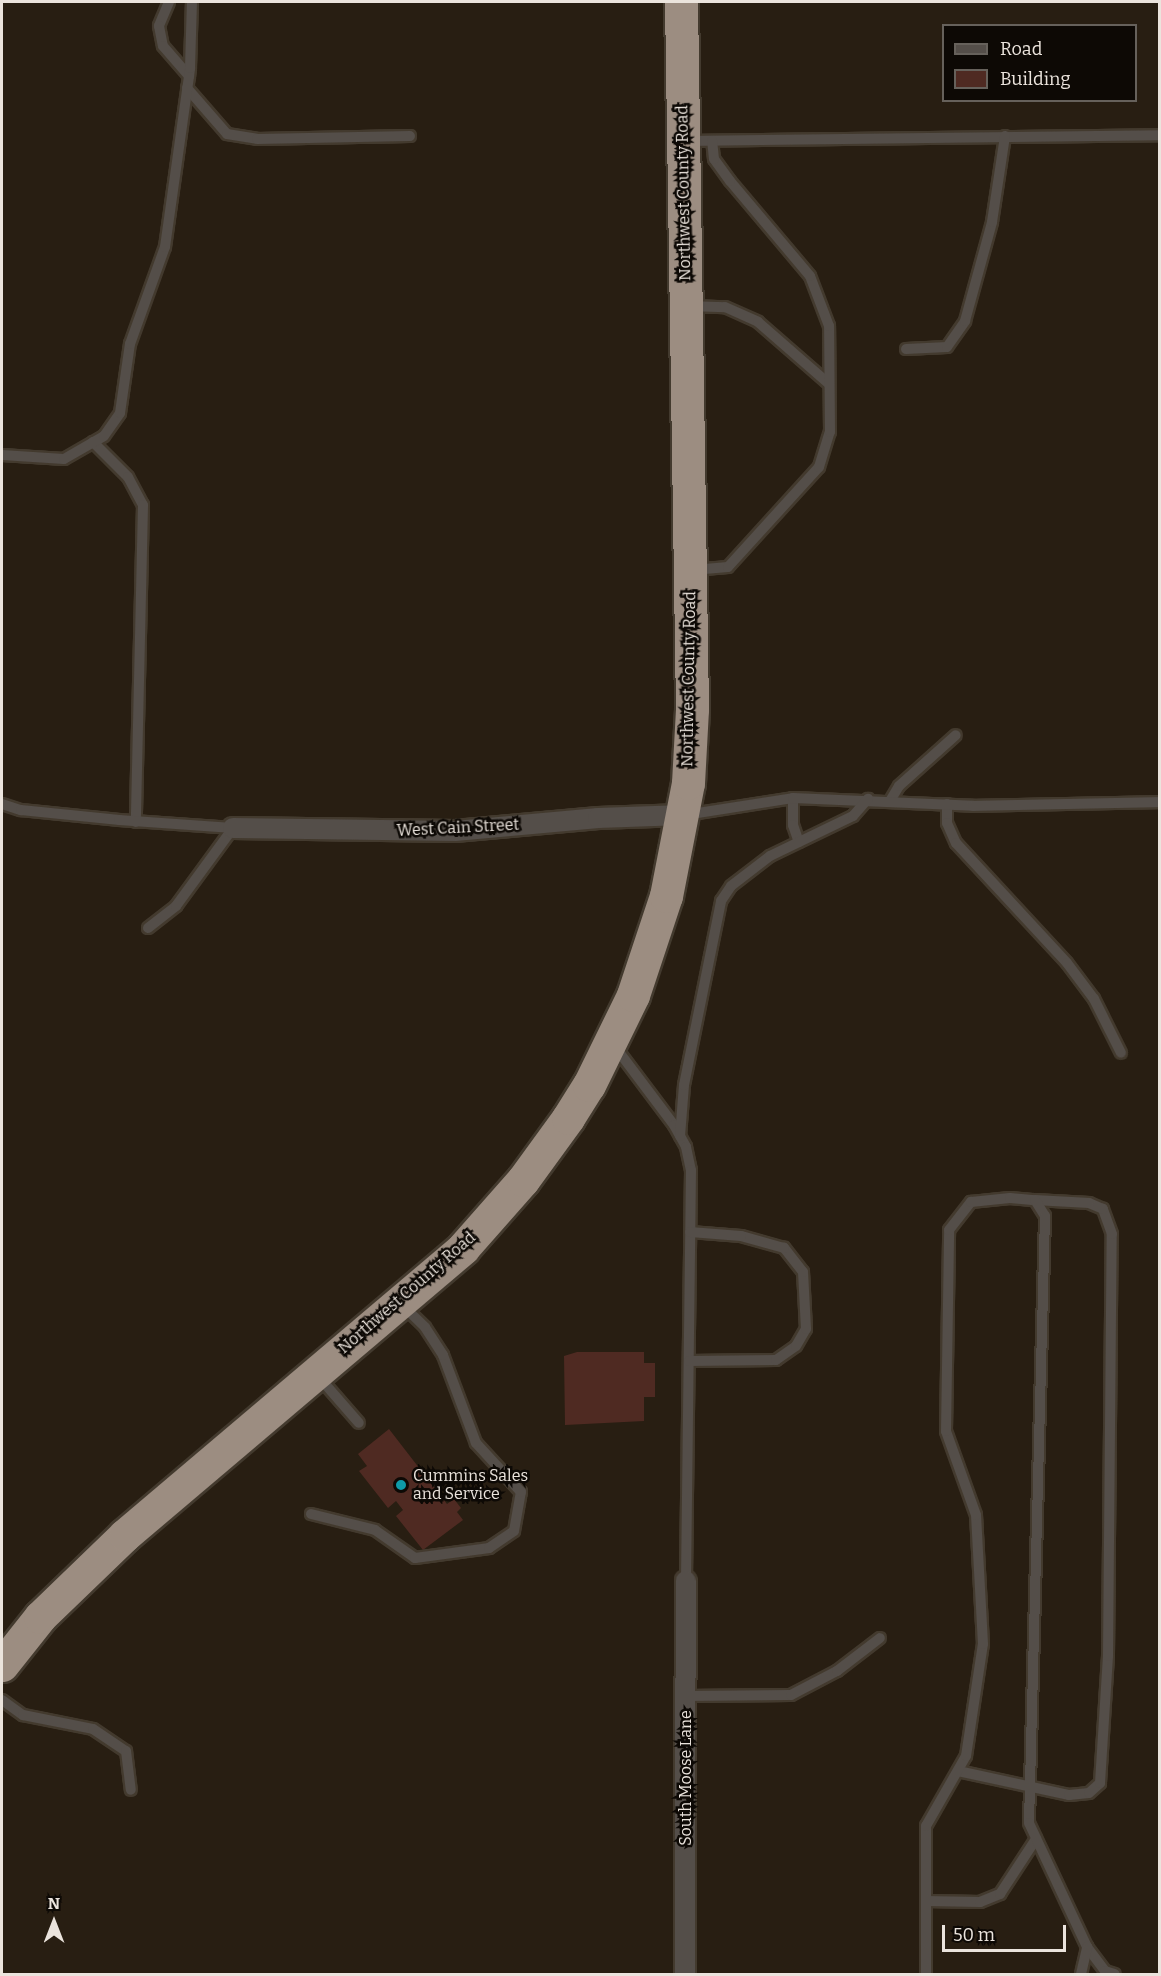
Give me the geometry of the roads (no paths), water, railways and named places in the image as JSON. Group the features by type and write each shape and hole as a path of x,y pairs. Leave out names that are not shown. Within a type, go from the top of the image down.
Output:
{"highway":[{"name":"Northwest County Road","path":"2,1665 40,1617 102,1556 463,1248 523,1180 578,1102 611,1042 652,942 683,815 692,709 686,306 698,141 681,2"}],"street":[{"name":"West Cain Street","path":"233,828 321,832 455,831 598,818 683,815"},
{"name":"South Moose Lane","path":"685,1974 686,1581"}],"lane":[{"path":"170,2 159,26 163,46 189,76"},
{"path":"2,455 64,459 104,436 120,413 130,344 165,247 189,76 192,2"},
{"path":"187,88 227,134 268,140 410,136"},
{"path":"698,141 1160,135"},
{"path":"906,349 946,347 966,321 992,222 1005,136"},
{"path":"690,571 728,567 819,466 830,432 829,327 810,276 698,141"},
{"path":"686,306 725,307 758,322 829,384"},
{"path":"93,442 128,477 143,505 136,822"},
{"path":"890,801 899,786 956,735"},
{"path":"793,798 793,825 799,842"},
{"path":"683,815 793,798 868,799 947,804 1160,802"},
{"path":"680,1136 684,1085 721,901 731,886 770,856 853,816 868,799"},
{"path":"2,804 21,810 136,822 233,828"},
{"path":"947,804 947,823 956,843 1067,963 1094,999 1121,1053"},
{"path":"148,928 176,906 233,828"},
{"path":"611,1042 680,1136 691,1170 686,1581"},
{"path":"926,1974 926,1826 958,1770 966,1756 982,1644 976,1515 946,1431 949,1230 971,1202 1010,1198 1089,1203 1103,1209 1112,1234 1108,1656 1100,1783 1089,1793 1069,1795 1030,1789 958,1770"},
{"path":"1035,1200 1045,1216 1029,1823 1087,1947 1105,1971 1115,1974"},
{"path":"689,1360 776,1360 796,1346 806,1329 803,1272 784,1248 741,1236 690,1232"},
{"path":"311,1514 375,1530 415,1558 489,1548 514,1531 521,1492 476,1443 443,1355 425,1327 399,1302"},
{"path":"315,1373 359,1423"},
{"path":"686,1696 767,1698 791,1695 837,1671 880,1638"},
{"path":"2,1700 23,1715 93,1729 126,1751 131,1790"},
{"path":"926,1901 980,1902 1000,1894 1036,1839"},
{"path":"1081,1974 1087,1947"}],"place":[{"name":"Cummins Sales and Service","path":"401,1485"}]}
